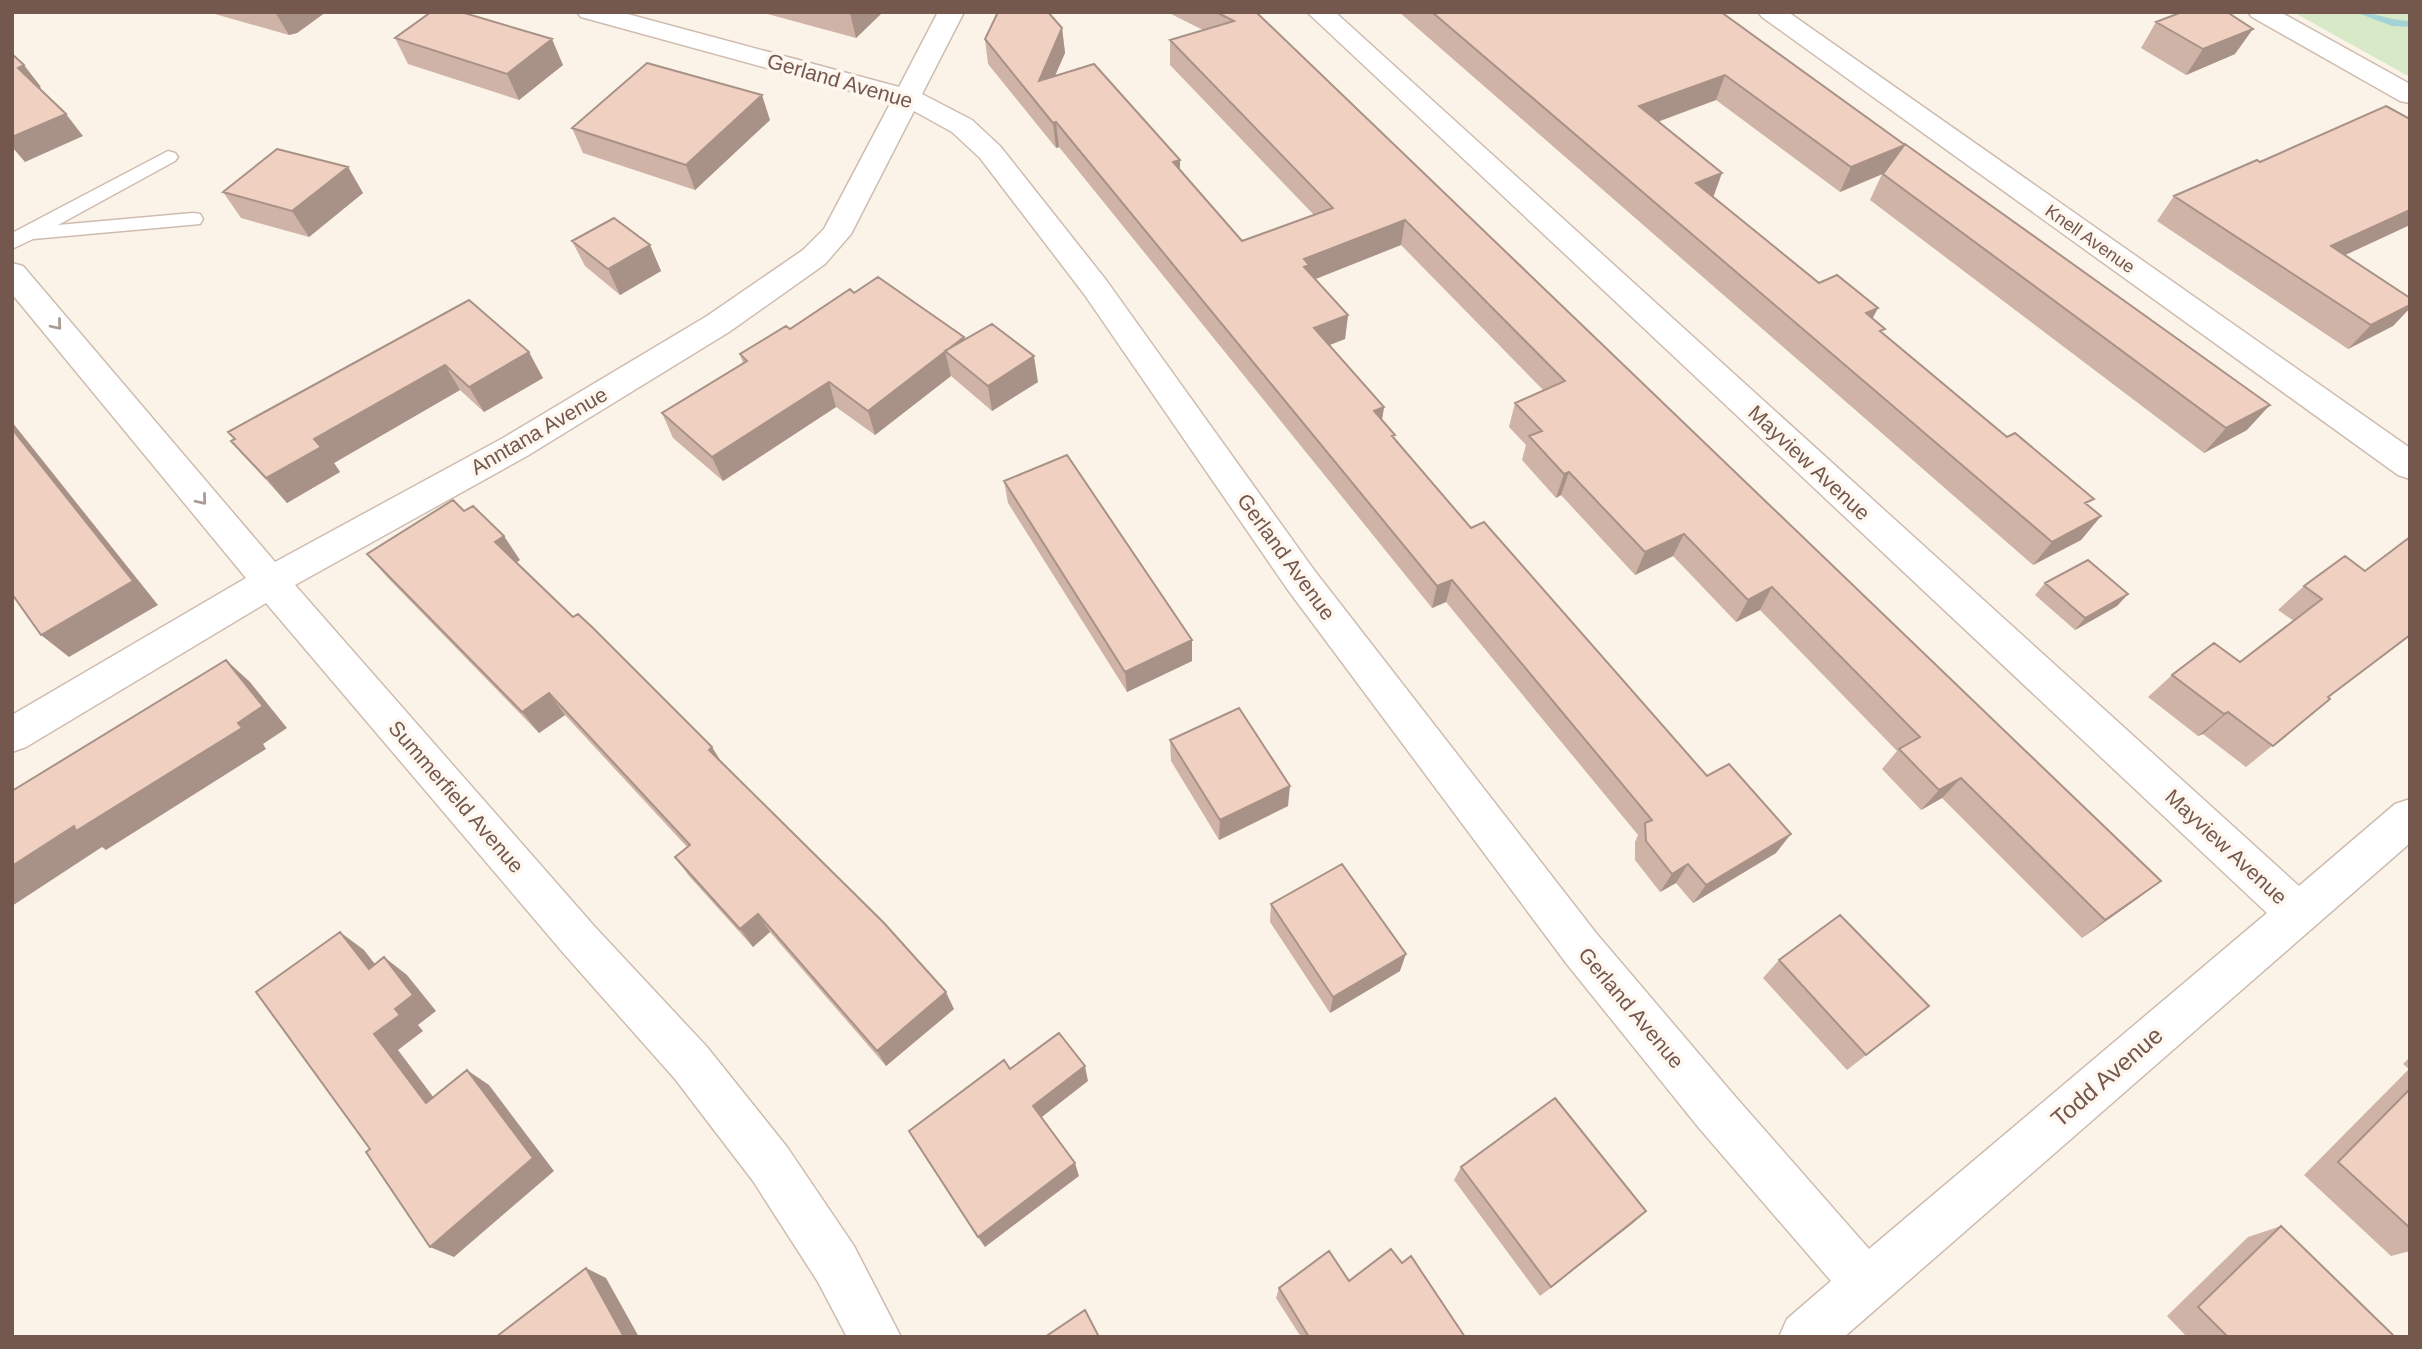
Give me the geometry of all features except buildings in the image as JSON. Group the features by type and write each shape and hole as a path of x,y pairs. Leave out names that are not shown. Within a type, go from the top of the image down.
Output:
{"street":[{"name":"Gerland Avenue","path":"590,12 908,98 962,126 990,152 1095,287 1301,580 1581,948 1716,1111 1867,1284"},
{"name":"Anntana Avenue","path":"12,735 270,582 515,447 718,324 804,265 836,234 951,12"},
{"name":"Mayview Avenue","path":"1320,12 2298,913"},
{"name":"Knell Avenue","path":"1771,12 2410,466"},
{"path":"2262,12 2410,95"},
{"name":"Summerfield Avenue","path":"12,274 270,582 580,941 691,1063 770,1164 836,1264 875,1337"},
{"name":"Todd Avenue","path":"1805,1337 2410,817"}],"lane":[{"path":"21,239 168,156"},
{"path":"21,239 193,219"}],"green space":[{"path":"2293,12 2410,12 2410,77"}],"waterway":[{"path":"2360,12 2396,24 2410,24"}]}
